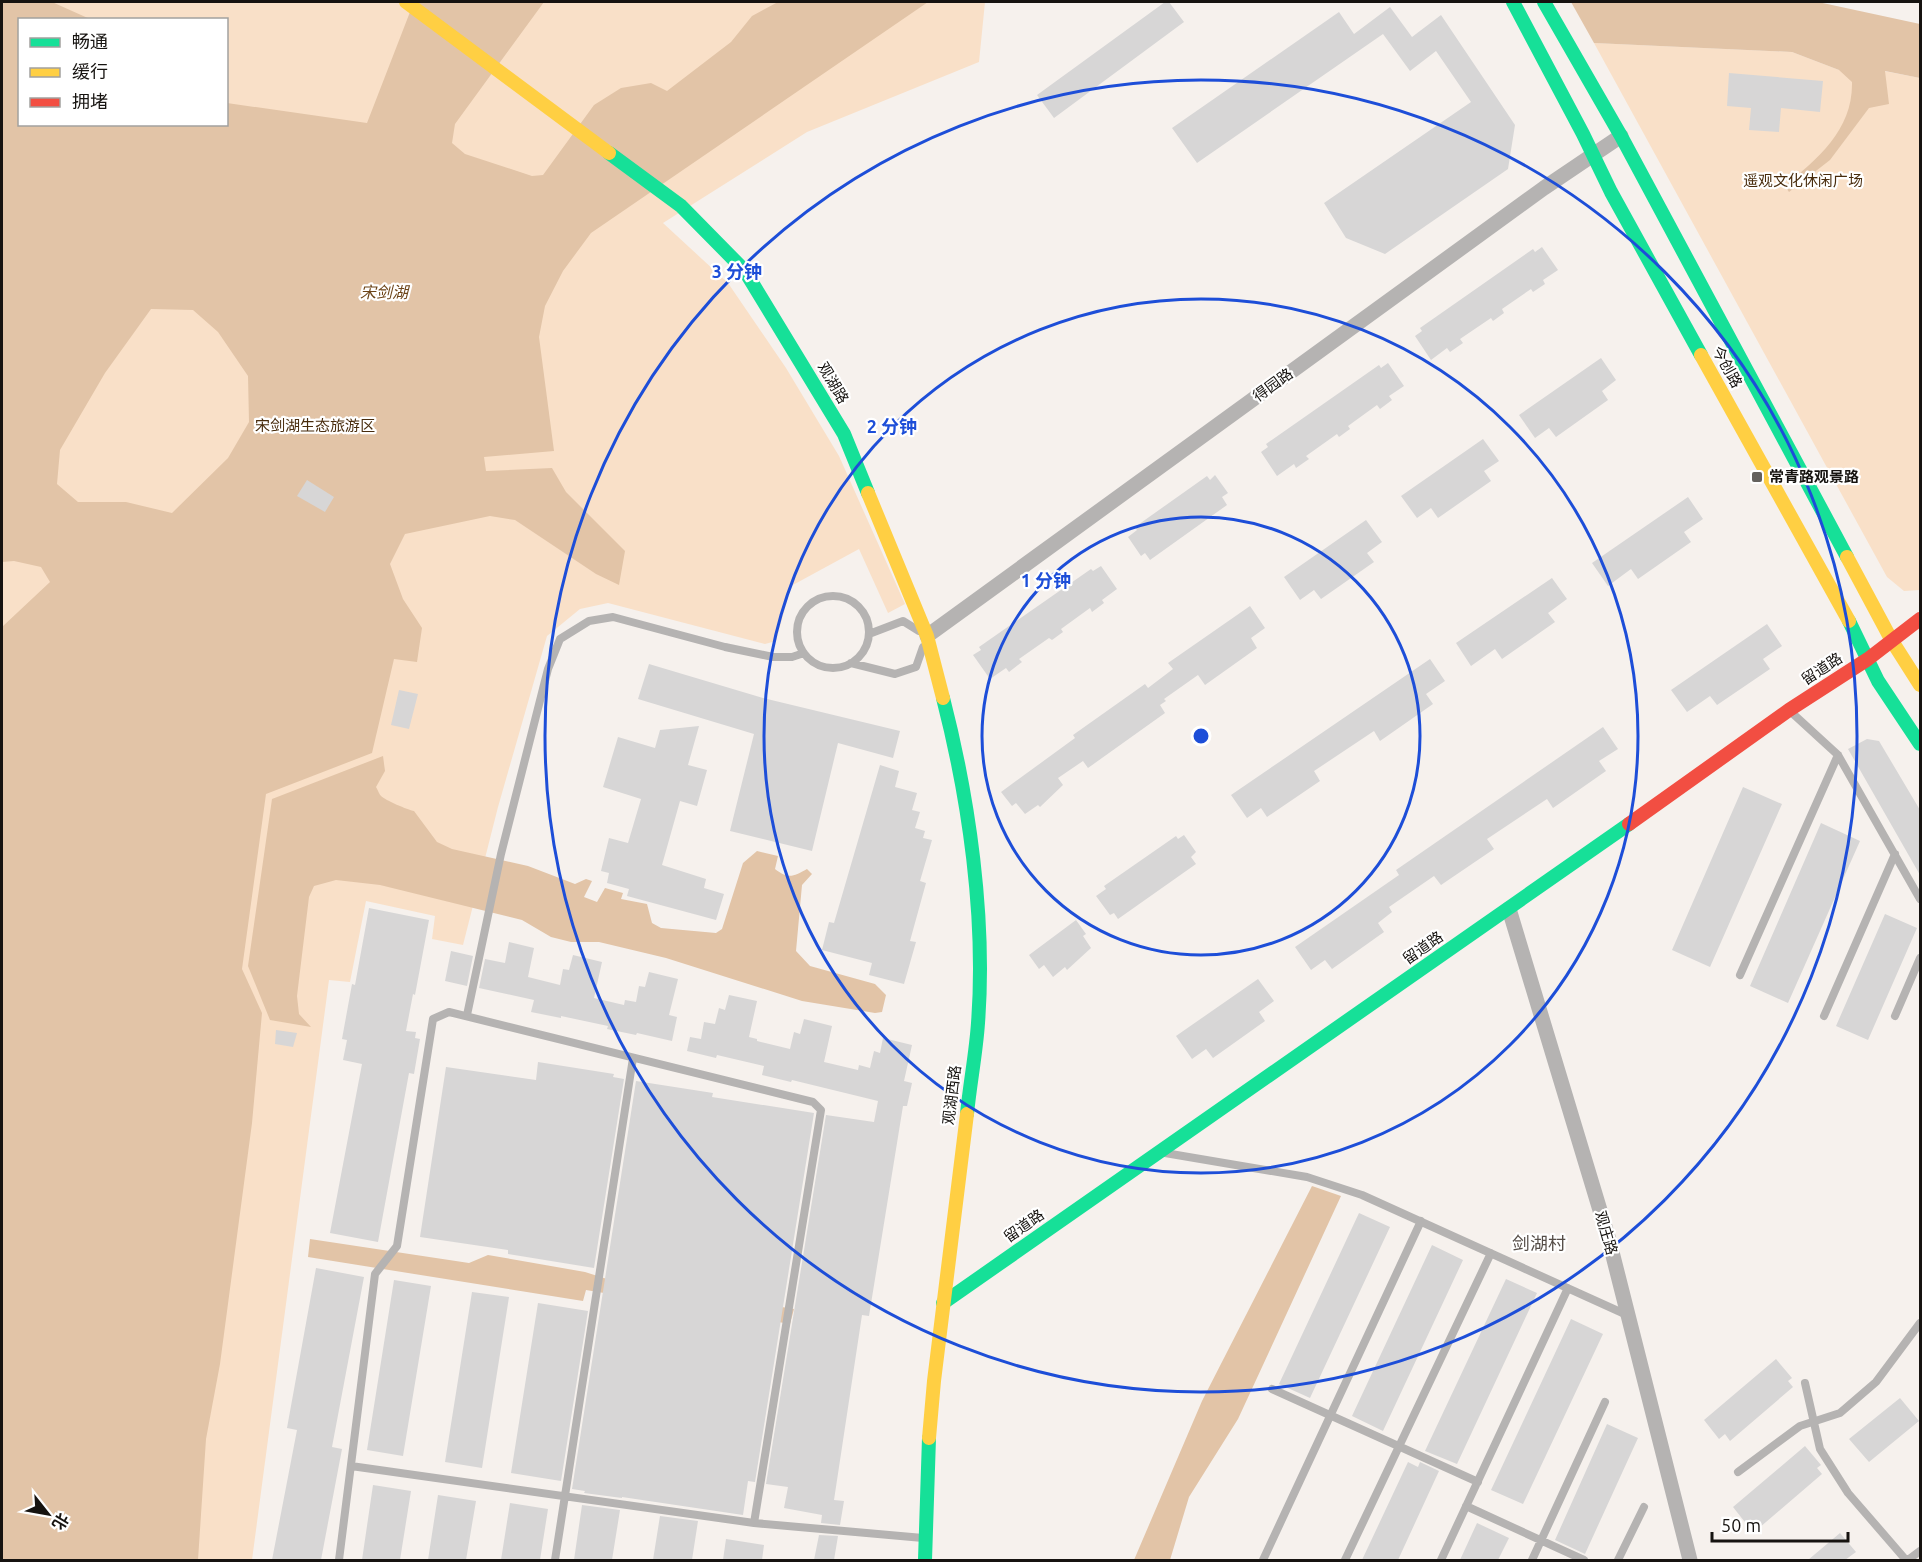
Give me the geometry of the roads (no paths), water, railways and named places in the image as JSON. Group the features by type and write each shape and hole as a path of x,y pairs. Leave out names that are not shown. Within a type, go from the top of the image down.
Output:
{"street":[{"name":"观湖路","path":"406,2 681,207 745,271 844,434 927,636"},
{"name":"今创路","path":"1513,2 1611,192 1862,645 1878,681 1920,744"},
{"name":"今创路","path":"1544,2 1621,136 1892,641 1920,685"},
{"name":"得园路","path":"927,636 1621,136"},
{"name":"留道路","path":"943,1303 1509,909 1789,710 1868,659 1920,619"},
{"name":"观湖西路","path":"925,1560 927,1465 943,1303 978,1022 979,921 968,818 948,717 927,636"},
{"name":"观庄路","path":"1509,909 1609,1240 1690,1560"}],"lane":[{"path":"833,596 855,603 868,622 869,634 860,656 851,663 828,668 816,664 804,653 797,635 798,623 803,612 812,603 833,596"},
{"path":"467,1015 501,854 548,669 560,639 589,621 613,617 725,647 773,657 792,657 804,653"},
{"path":"851,663 895,674 916,667 927,636 903,621 869,634"},
{"path":"1789,710 1838,756 1920,899"},
{"path":"1740,975 1838,756"},
{"path":"1824,1016 1895,854"},
{"path":"1895,1016 1920,958"},
{"path":"339,1560 375,1274 397,1246 433,1019 449,1012 813,1102 821,1110 754,1523"},
{"path":"555,1560 633,1058"},
{"path":"1159,1152 1308,1177 1362,1195 1628,1315"},
{"path":"1263,1560 1421,1221"},
{"path":"1345,1560 1491,1253"},
{"path":"1441,1560 1568,1288"},
{"path":"1738,1472 1800,1426 1840,1413 1875,1382 1920,1323"},
{"path":"1805,1383 1820,1449 1848,1493 1907,1560 1920,1551"},
{"path":"1272,1389 1478,1482"},
{"path":"1532,1560 1605,1402"},
{"path":"351,1466 754,1523 925,1539"},
{"path":"1466,1506 1584,1560"},
{"path":"1618,1560 1644,1507"}],"water":[{"name":"宋剑湖","path":"2,2 52,2 88,18 18,18 18,126 228,126 228,103 367,123 410,12 417,2 544,2 455,124 452,143 465,154 532,176 543,175 594,105 621,88 651,83 667,91 731,42 752,16 778,2 928,2 591,233 563,271 545,306 539,337 554,451 484,457 486,471 552,468 566,492 625,551 619,585 596,574 515,520 490,516 405,534 390,564 403,599 422,628 417,662 394,659 372,753 266,794 242,969 262,1013 252,1123 220,1364 206,1439 198,1560 2,1560 2,627 50,582 41,567 14,561 2,562","holes":["151,309 193,310 218,332 248,376 249,422 228,458 172,513 126,502 78,502 57,484 60,450 105,373"]},
{"path":"1571,2 1818,2 1920,24 1920,78 1885,71 1889,104 1869,108 1830,160 1789,192 1785,186 1810,165 1831,142 1847,115 1852,82 1839,70 1792,52 1594,43"},
{"path":"383,756 385,771 376,787 380,794 383,798 414,811 437,842 452,849 528,866 575,884 586,879 592,881 584,897 597,902 605,888 623,893 621,899 647,904 652,923 661,928 716,933 722,929 743,863 757,851 778,856 775,869 787,876 807,869 812,874 802,885 796,951 810,966 875,984 886,995 882,1012 875,1013 802,1001 666,958 599,942 571,942 551,937 522,920 380,885 336,880 314,886 309,897 297,996 299,1014 311,1027 270,1020 248,966 272,799"},
{"path":"1312,1186 1341,1196 1238,1419 1189,1497 1170,1560 1134,1560 1202,1401"},
{"path":"310,1239 469,1263 488,1255 585,1272 607,1279 794,1309 790,1324 586,1290 583,1301 308,1257"}],"place":[{"name":"常青路观景路","path":"1757,477"}],"district":[{"name":"剑湖村","path":"1539,1244"}],"park label":[{"name":"遥观文化休闲广场","path":"1803,181"},
{"name":"宋剑湖生态旅游区","path":"315,426"}]}
